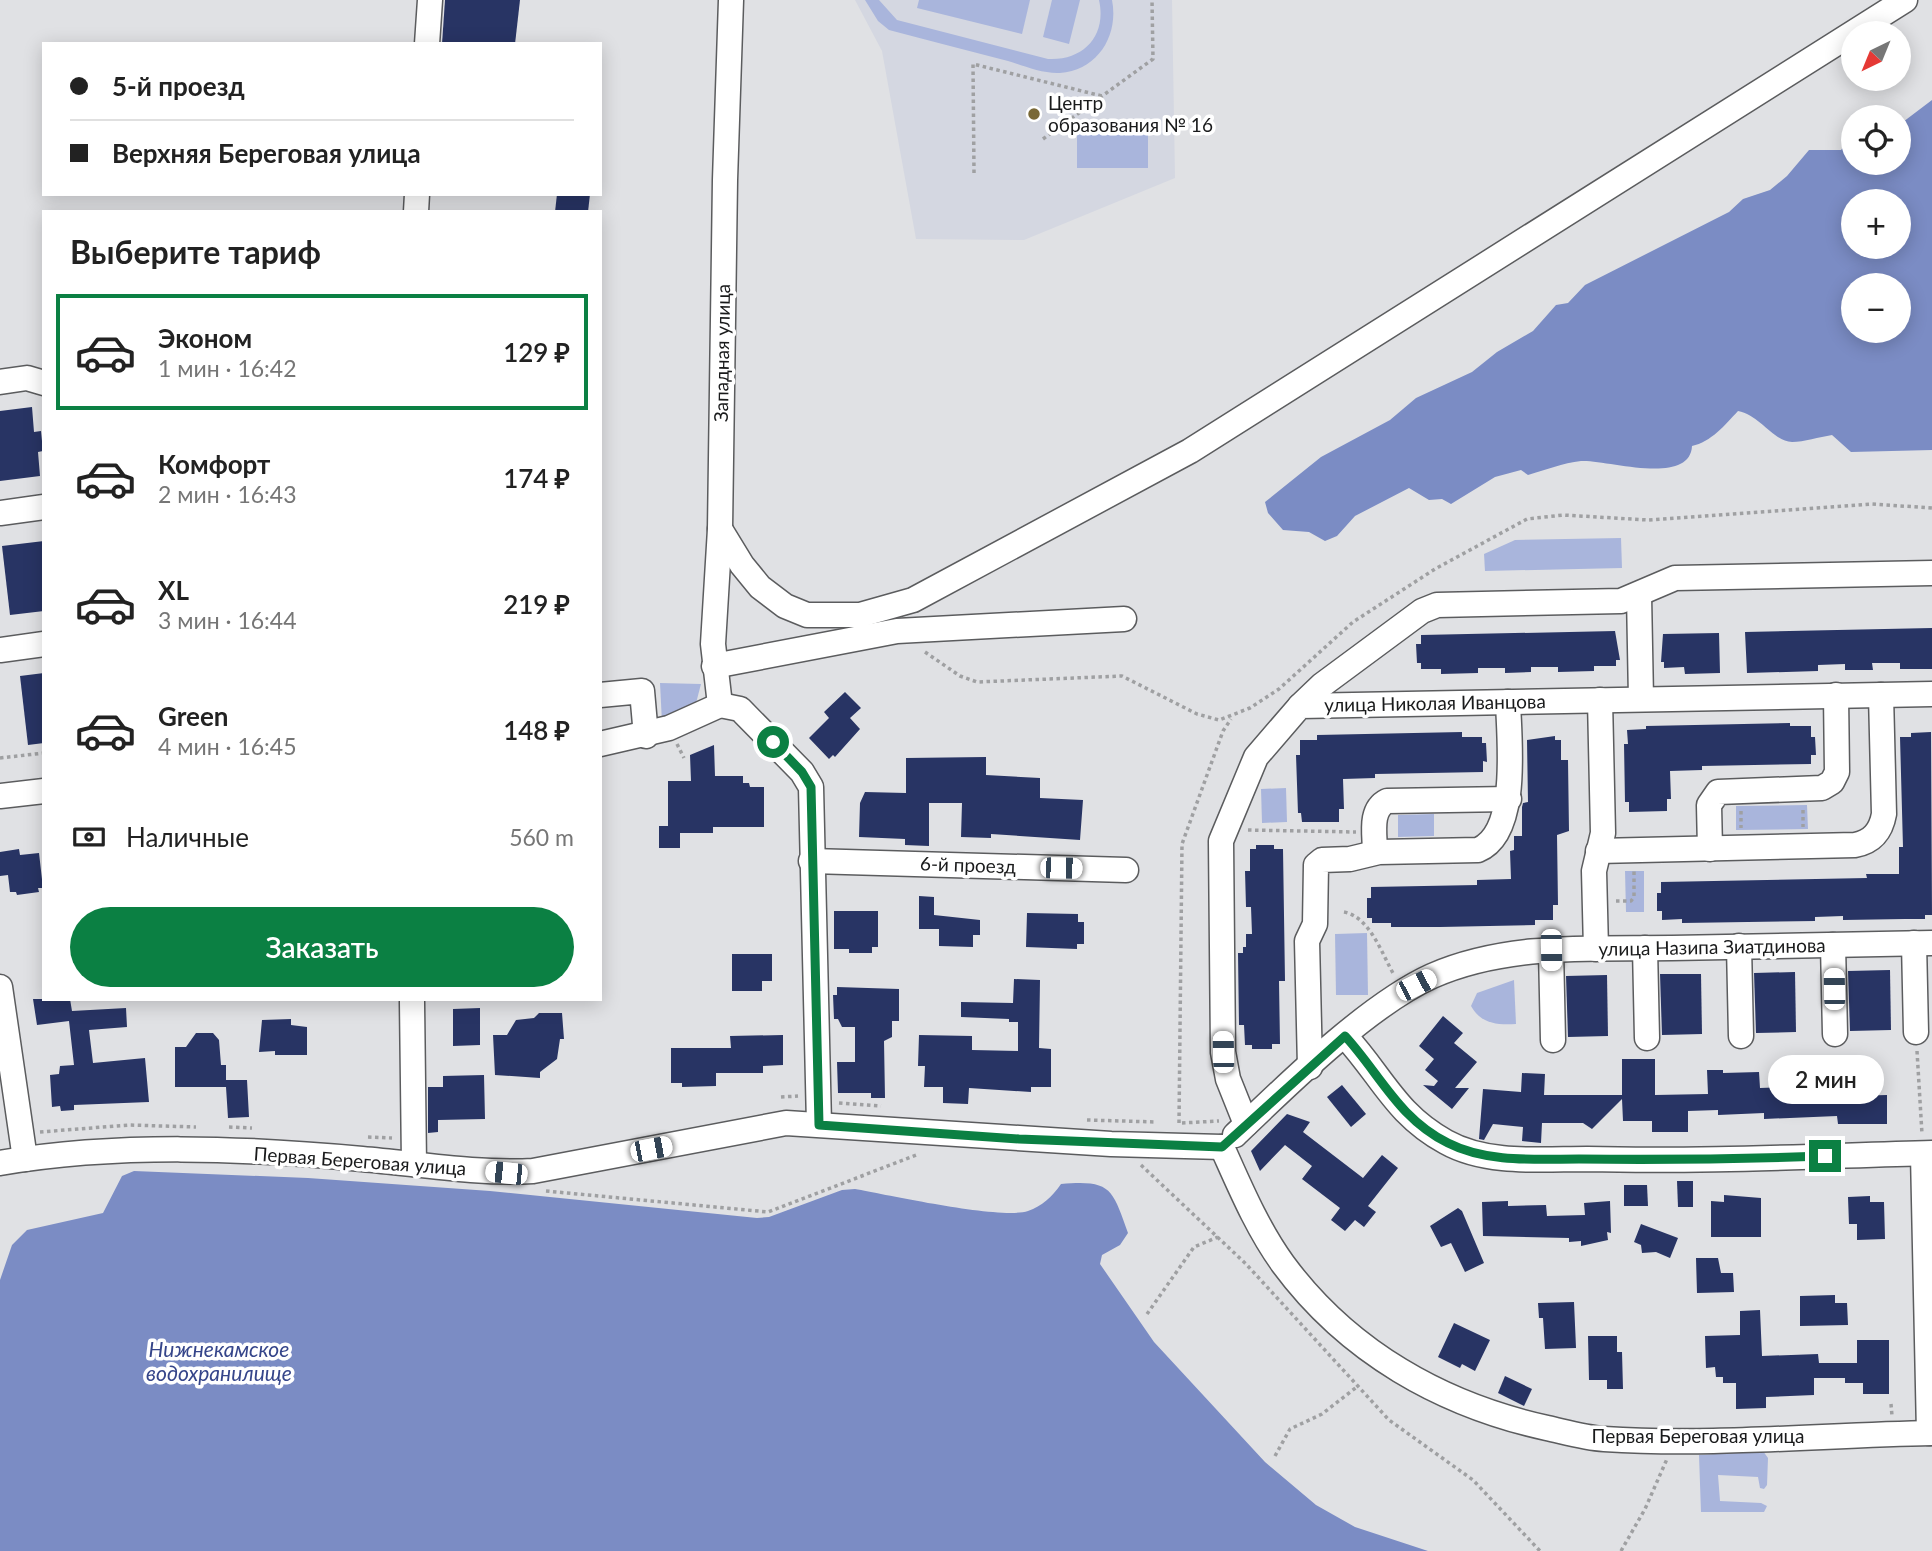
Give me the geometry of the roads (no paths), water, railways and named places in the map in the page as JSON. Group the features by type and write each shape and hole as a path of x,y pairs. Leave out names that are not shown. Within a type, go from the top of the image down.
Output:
{"street":[{"path":"427,42 430,0"},
{"name":"Западная улица","path":"720,705 713,644 720,529 725,180 731,0"},
{"path":"720,529 742,565 760,587 785,606 807,615 860,615 913,600 1190,451 1905,0"},
{"path":"0,382 27,378 42,382"},
{"path":"0,513 42,507"},
{"path":"1300,706 1322,685 1433,606 1615,601 1639,595 1675,578 1932,573"},
{"path":"1639,595 1641,699"},
{"path":"714,666 897,631 1124,619"},
{"path":"0,650 42,644"},
{"path":"602,695 642,691 646,736"},
{"name":"улица Николая Иванцова","path":"1244,1120 1228,1079 1223,1052 1219,855 1225,829 1259,752 1300,706 1932,694"},
{"path":"1710,849 1712,799 1718,792 1740,789 1822,788 1835,777 1836,695"},
{"path":"1598,851 1862,844 1873,837 1881,826 1884,814 1881,695"},
{"path":"1596,949 1594,871 1603,834 1600,700"},
{"path":"1310,1067 1307,941 1315,924 1314,870 1322,860 1354,858 1375,842 1483,848 1492,839 1509,799 1508,702"},
{"path":"602,744 646,736 720,705 740,709 802,772 811,787 818,1113"},
{"path":"0,796 42,791"},
{"path":"1375,842 1376,810 1387,801 1509,799"},
{"name":"6-й проезд","path":"811,861 1126,870"},
{"path":"1916,1032 1923,943"},
{"name":"улица Назипа Зиатдинова","path":"1222,1147 1244,1120 1403,992 1431,977 1476,960 1551,950 1923,943"},
{"path":"1833,945 1835,1034"},
{"path":"1739,946 1741,1036"},
{"path":"1645,948 1647,1038"},
{"path":"1551,950 1553,1040"},
{"path":"0,987 25,1158"},
{"path":"412,1002 414,1164"},
{"path":"1345,1036 1362,1055 1393,1101 1419,1124 1448,1143 1481,1154 1514,1158 1656,1161 1927,1153 1930,1433"},
{"name":"Первая Береговая улица","path":"0,1163 25,1158 126,1150 242,1152 506,1173 533,1171 786,1123 818,1113 1111,1144 1222,1147 1254,1217 1284,1265 1350,1336 1422,1385 1465,1405 1518,1422 1602,1439 1930,1433"}],"water":[{"path":"1932,100 1932,450 1851,452 1832,435 1785,441 1746,413 1738,411 1711,437 1692,446 1688,458 1677,465 1645,468 1581,461 1528,475 1521,470 1495,477 1451,504 1442,499 1429,500 1409,488 1355,516 1337,536 1325,541 1309,532 1283,530 1268,513 1265,502 1321,457 1390,420 1416,398 1472,372 1497,352 1533,331 1556,305 1568,303 1585,285 1729,212 1743,199 1770,190 1787,176 1809,150 1841,150 1841,175 1911,175 1911,116"},
{"name":"Нижнекамское водохранилище","path":"134,1171 308,1178 490,1191 757,1218 769,1217 842,1190 855,1189 970,1210 1014,1213 1038,1206 1061,1184 1100,1186 1113,1197 1128,1233 1120,1245 1102,1255 1100,1264 1154,1342 1265,1462 1316,1505 1355,1527 1428,1551 0,1551 0,1280 12,1245 27,1230 103,1213 122,1176"}],"place":[{"name":"Центр образования № 16","path":"1034,114"}]}
